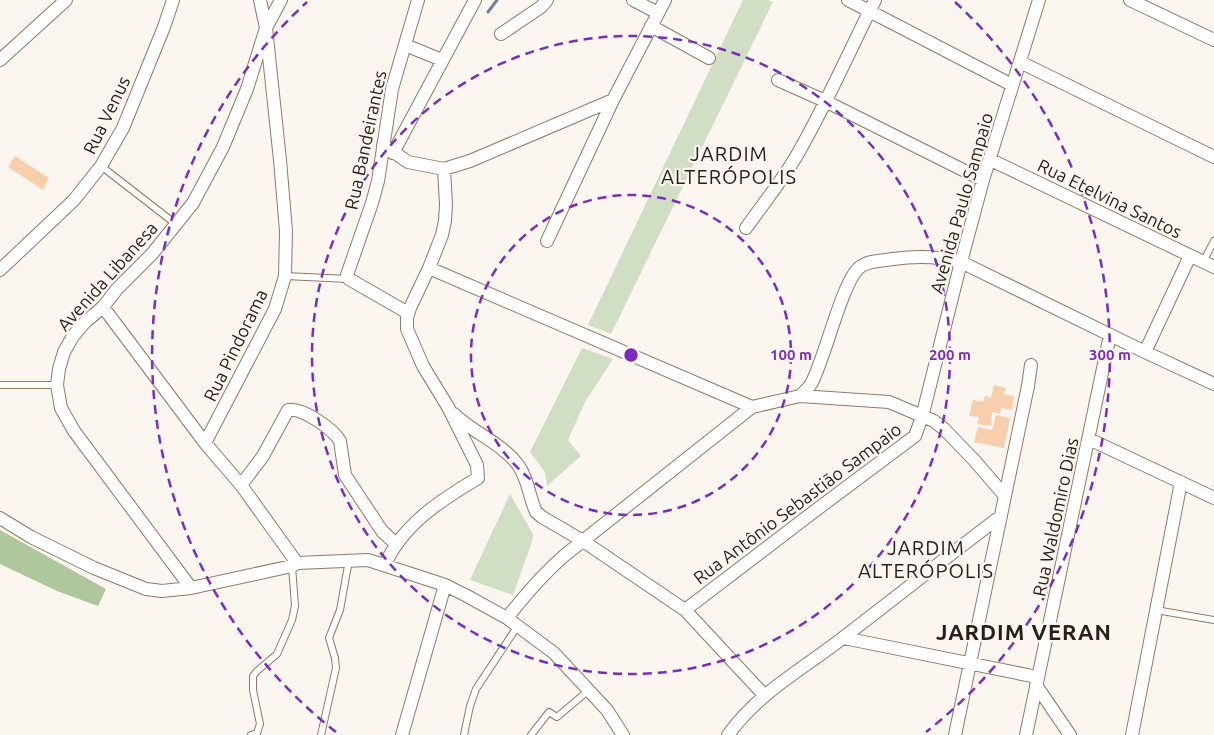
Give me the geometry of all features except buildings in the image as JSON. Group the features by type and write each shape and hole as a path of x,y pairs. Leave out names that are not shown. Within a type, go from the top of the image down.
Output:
{"street":[{"path":"0,60 66,0"},
{"name":"Rua Venus","path":"0,270 74,200 100,166 123,128 173,0"},
{"name":"Rua Pindorama","path":"103,307 205,443 275,309 286,276 286,231 266,28 260,0"},
{"name":"Avenida Libanesa","path":"191,588 74,431 62,408 57,385 59,369 64,352 73,336 152,254 193,203 222,147 247,89 266,28 281,0"},
{"name":"Rua Bandeirantes","path":"349,279 347,274 372,203 388,149 392,89 418,0"},
{"path":"475,0 442,60 388,149 408,162 444,169 470,161 613,100"},
{"path":"501,34 541,7 547,0"},
{"path":"633,0 658,13"},
{"path":"547,241 613,100 664,0"},
{"path":"848,0 1012,85"},
{"path":"746,228 782,180 797,155 875,0"},
{"name":"Avenida Paulo Sampaio","path":"922,417 984,180 1039,0"},
{"path":"1130,0 1214,40"},
{"path":"651,26 709,58"},
{"path":"404,45 442,60"},
{"path":"1020,62 1214,158"},
{"path":"778,80 825,101 984,180"},
{"name":"Rua Etelvina Santos","path":"991,160 1209,265"},
{"path":"385,565 391,550 416,521 478,478 477,465 448,407 423,366 407,328 408,313 442,235 446,204 444,169"},
{"path":"1145,352 1190,256"},
{"path":"800,396 812,384 847,286 855,272 861,266 871,262 923,257 941,257 961,262 1214,384"},
{"path":"429,268 752,407"},
{"path":"349,279 408,313"},
{"name":"Rua Waldomiro Dias","path":"1026,735 1110,335"},
{"path":"955,735 1032,365"},
{"path":"512,623 526,593 548,569 752,407 800,396 889,402 934,421 952,436 1005,496"},
{"path":"448,407 466,425 510,456 519,466 536,512 583,541 685,610 764,695"},
{"path":"241,485 263,456 288,410 297,410 322,423 337,436 340,441 345,475 382,530 396,544"},
{"name":"Rua Antônio Sebastião Sampaio","path":"685,610 915,436 922,417"},
{"path":"1089,439 1214,498"},
{"path":"205,443 241,485 294,564"},
{"path":"1132,735 1181,482"},
{"path":"728,735 742,717 764,695 844,638 884,604 1001,516"},
{"path":"0,518 31,537 94,568 146,589 162,591 191,588 294,564 350,560 368,560 445,585 512,623 554,653 607,710 623,735"},
{"path":"402,735 445,585"},
{"path":"844,638 969,664 1037,681 1070,735"}],"lane":[{"path":"100,166 177,225"},
{"path":"1209,265 1214,241"},
{"path":"286,276 349,279"},
{"path":"0,385 57,385"},
{"path":"321,735 336,668 329,638 340,610 350,560"},
{"path":"251,735 257,732 260,724 253,690 253,676 277,654 292,620 295,606 294,564"},
{"path":"1156,610 1214,620"},
{"path":"464,735 470,706 476,689 512,623"},
{"path":"532,735 549,712 557,717 589,690"}],"green space":[{"path":"743,0 768,0 773,2 611,334 588,325"},
{"path":"582,348 613,359 585,402 568,440 581,456 547,486 545,472 530,452"},
{"path":"510,494 533,534 532,542 513,595 470,580"},
{"path":"0,530 106,589 98,606 57,591 0,564"}],"waterway":[{"path":"488,12 497,0"}],"district":[{"name":"JARDIM ALTERÓPOLIS","path":"729,164"},
{"name":"JARDIM ALTERÓPOLIS","path":"926,558"},
{"name":"JARDIM VERAN","path":"1024,631"}]}
